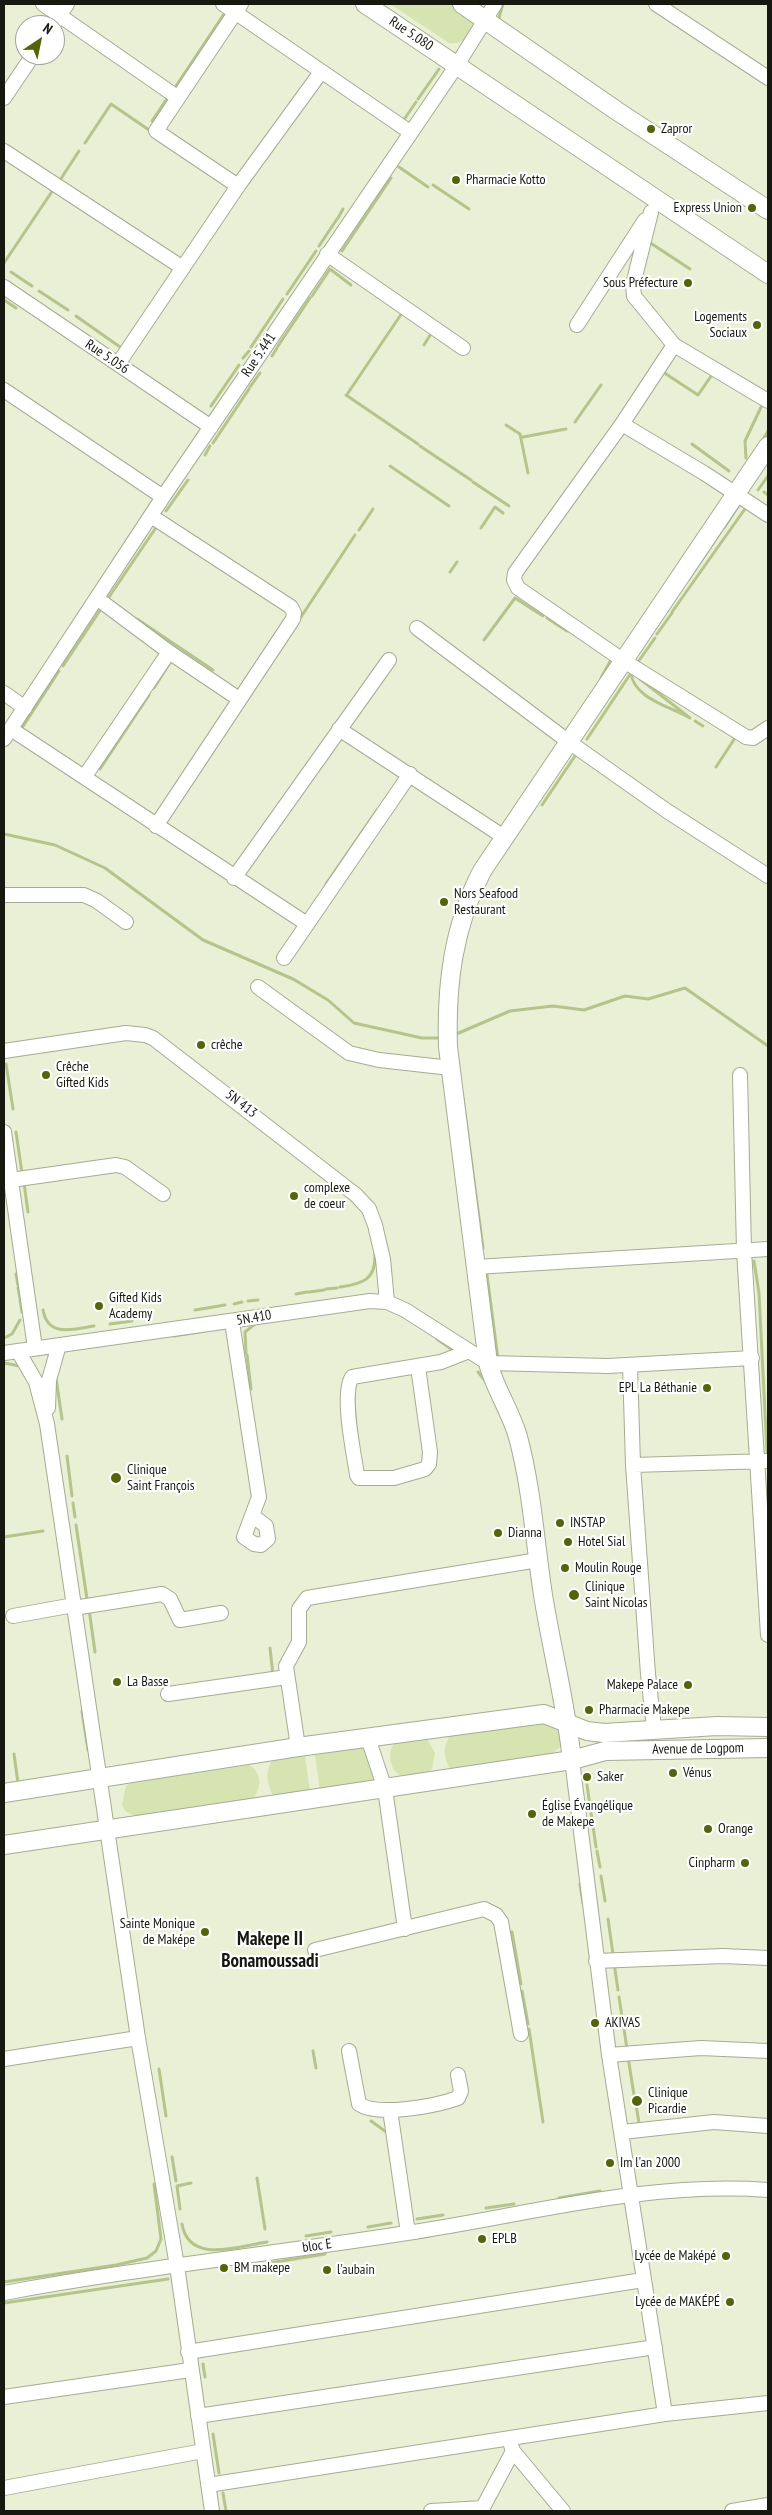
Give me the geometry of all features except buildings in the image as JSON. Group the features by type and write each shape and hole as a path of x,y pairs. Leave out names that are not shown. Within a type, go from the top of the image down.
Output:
{"main road":[{"name":"Rue 5.080","path":"365,4 457,65 654,206 768,274"},
{"path":"462,4 617,111 768,210"},
{"path":"572,1760 568,1723 538,1560 524,1464 519,1442 508,1412 493,1384 488,1364 448,1048 447,1011 453,949 473,888 504,837 768,446"},
{"name":"Avenue de Logpom","path":"4,1793 298,1747 544,1714 587,1731 604,1733 631,1732 654,1728 768,1727"},
{"name":"Avenue de Logpom","path":"4,1845 572,1760 606,1751 768,1748"}],"street":[{"path":"42,4 60,15"},
{"name":"Rue 5.441","path":"7,734 98,599 163,497 457,65 495,4"},
{"path":"656,4 674,9 768,78"},
{"path":"238,186 157,133 156,128 233,6 321,72 410,132"},
{"path":"65,19 177,97"},
{"path":"4,98 26,65"},
{"path":"118,364 238,186 321,72"},
{"path":"4,151 183,268"},
{"path":"577,325 654,206"},
{"path":"654,206 632,291 674,345 768,401"},
{"path":"327,254 463,348"},
{"name":"Rue 5.056","path":"4,288 211,427"},
{"path":"674,345 622,424 515,573 514,580 518,588 624,661 746,737 753,738 768,728"},
{"path":"4,390 163,497"},
{"path":"622,424 768,515"},
{"path":"151,516 291,607 294,613 292,619 156,826"},
{"path":"98,599 169,652 239,699"},
{"path":"417,628 569,742 667,811 768,876"},
{"path":"85,776 169,652"},
{"path":"234,878 389,660"},
{"path":"4,693 25,708"},
{"path":"339,729 504,837"},
{"path":"7,734 85,776 234,878 308,924"},
{"path":"284,958 410,774"},
{"path":"4,895 84,895 91,897 126,922"},
{"path":"258,987 349,1053 380,1060 451,1068"},
{"name":"5N 413","path":"4,1051 126,1033 145,1034 153,1038 356,1195 369,1209 380,1243 387,1302"},
{"path":"740,1075 744,1251 762,1462 768,1635"},
{"path":"4,1132 8,1180 35,1348"},
{"path":"8,1180 116,1165 125,1168 163,1194"},
{"path":"476,1268 768,1248"},
{"name":"5N.410","path":"4,1353 232,1322 353,1302 387,1302 405,1310 488,1364"},
{"path":"232,1322 259,1491 253,1516"},
{"path":"47,1424 49,1380 59,1345"},
{"path":"18,1351 36,1382 47,1424 138,2038 177,2266 190,2370 212,2511"},
{"path":"418,1367 430,1452 429,1464 425,1469 394,1478 359,1478 357,1475 348,1401 349,1382 356,1375 418,1367 454,1358 469,1351"},
{"path":"488,1364 630,1365 752,1358"},
{"path":"630,1365 633,1465 645,1636 654,1728"},
{"path":"633,1465 762,1462"},
{"path":"298,1747 286,1662 300,1642 299,1609 306,1598 538,1560"},
{"path":"13,1616 162,1594 170,1598 180,1620 221,1613"},
{"path":"168,1694 287,1677"},
{"path":"368,1738 385,1788 405,1929"},
{"path":"572,1760 609,2055 665,2414"},
{"path":"315,1950 484,1909 496,1915 501,1922 521,2034"},
{"path":"596,1961 723,1956 768,1958"},
{"path":"4,2059 138,2038"},
{"path":"609,2055 701,2048 768,2050"},
{"path":"349,2051 359,2104 371,2110 390,2110 458,2098 461,2091 458,2075"},
{"path":"390,2110 408,2233"},
{"path":"622,2132 714,2122 768,2126"},
{"name":"bloc E","path":"4,2293 408,2233 630,2195 713,2190 768,2190"},
{"path":"188,2352 643,2280"},
{"path":"198,2416 655,2347"},
{"path":"4,2397 190,2370"},
{"path":"208,2485 511,2445 665,2414 768,2404"},
{"path":"431,2511 482,2510 511,2445"},
{"path":"511,2445 563,2511"},
{"path":"4,2488 203,2451"},
{"path":"732,2511 768,2505"}],"green space":[{"path":"390,4 457,4 475,18 475,24 471,33 464,40 449,43"},
{"path":"543,1719 556,1726 561,1733 560,1747 549,1756 451,1770 448,1765 445,1747 452,1733"},
{"path":"427,1739 435,1753 432,1769 419,1776 408,1778 399,1775 391,1761 390,1753 393,1746 398,1741"},
{"path":"367,1747 378,1781 320,1791 315,1755"},
{"path":"305,1755 310,1792 278,1797 272,1794 269,1785 268,1769 272,1761"},
{"path":"249,1765 256,1772 259,1780 258,1790 253,1799 139,1817 126,1812 122,1805 126,1786 131,1783"}],"waterway":[{"path":"498,21 503,4"},
{"path":"176,86 226,11"},
{"path":"418,99 439,69"},
{"path":"152,121 168,97"},
{"path":"403,121 416,102"},
{"path":"85,143 111,104 152,132"},
{"path":"60,180 79,151"},
{"path":"399,167 428,187"},
{"path":"342,251 391,178"},
{"path":"433,185 469,209"},
{"path":"4,263 55,187"},
{"path":"338,218 343,209"},
{"path":"319,246 337,219"},
{"path":"649,242 690,269"},
{"path":"287,294 316,251"},
{"path":"312,296 330,269 351,285"},
{"path":"11,272 32,286"},
{"path":"39,291 68,310"},
{"path":"278,346 310,298"},
{"path":"251,347 283,299"},
{"path":"4,300 16,308"},
{"path":"348,393 402,313"},
{"path":"76,316 120,347"},
{"path":"424,345 432,332"},
{"path":"272,356 277,348"},
{"path":"243,358 249,351"},
{"path":"211,406 239,365"},
{"path":"663,372 698,395 714,372"},
{"path":"250,387 260,373"},
{"path":"575,422 601,385"},
{"path":"213,443 249,389"},
{"path":"346,395 418,444"},
{"path":"746,458 745,441 763,403"},
{"path":"506,425 520,434 528,473"},
{"path":"523,437 566,429"},
{"path":"762,441 768,431"},
{"path":"692,444 729,471"},
{"path":"205,455 210,446"},
{"path":"420,446 471,480"},
{"path":"390,466 449,506"},
{"path":"758,490 768,476"},
{"path":"166,511 188,480"},
{"path":"473,482 509,506"},
{"path":"764,492 768,495"},
{"path":"724,528 741,502"},
{"path":"672,612 747,506"},
{"path":"481,528 495,507 503,513"},
{"path":"359,530 373,509"},
{"path":"109,601 107,600 155,529"},
{"path":"689,579 722,530"},
{"path":"299,620 355,535"},
{"path":"450,572 457,562"},
{"path":"484,640 515,598 543,616"},
{"path":"63,666 103,606"},
{"path":"657,634 672,613"},
{"path":"547,618 567,631"},
{"path":"137,619 213,670"},
{"path":"638,662 655,638"},
{"path":"601,678 612,658"},
{"path":"154,688 171,661"},
{"path":"20,731 59,671"},
{"path":"631,673 633,682 638,689 654,701 690,718 640,679"},
{"path":"587,739 631,673"},
{"path":"100,769 149,695"},
{"path":"695,721 703,726"},
{"path":"716,767 735,738 732,736"},
{"path":"542,805 577,753"},
{"path":"326,884 377,810"},
{"path":"4,834 55,845 105,868 203,940 293,979 328,1000 354,1023 422,1038 441,1038"},
{"path":"454,1035 510,1011 553,1006 584,1010 625,996 648,999 685,988 768,1046"},
{"path":"6,1064 13,1109"},
{"path":"463,1098 483,1248"},
{"path":"16,1132 22,1173"},
{"path":"24,1183 28,1212"},
{"path":"340,1287 355,1284 366,1279 373,1270 375,1254"},
{"path":"754,1261 759,1293 767,1453"},
{"path":"16,1274 18,1285"},
{"path":"487,1275 498,1359"},
{"path":"18,1288 20,1298"},
{"path":"326,1289 337,1288"},
{"path":"309,1292 324,1290"},
{"path":"296,1294 307,1292"},
{"path":"20,1300 22,1312"},
{"path":"248,1301 258,1300"},
{"path":"234,1304 242,1302"},
{"path":"195,1310 225,1305"},
{"path":"43,1310 50,1325 62,1330 94,1326"},
{"path":"4,1338 12,1334 20,1320"},
{"path":"110,1324 132,1321"},
{"path":"246,1353 245,1332 256,1323"},
{"path":"174,1336 205,1331"},
{"path":"437,1339 454,1351"},
{"path":"247,1355 251,1389"},
{"path":"4,1363 20,1366"},
{"path":"478,1372 486,1382"},
{"path":"56,1378 62,1419"},
{"path":"67,1456 72,1496"},
{"path":"73,1503 75,1517"},
{"path":"76,1525 87,1599"},
{"path":"4,1537 43,1531"},
{"path":"89,1609 95,1652"},
{"path":"270,1648 273,1675"},
{"path":"82,1711 88,1750"},
{"path":"14,1754 18,1783"},
{"path":"587,1785 596,1847"},
{"path":"597,1851 600,1867"},
{"path":"601,1876 605,1901"},
{"path":"580,1884 583,1903"},
{"path":"608,1919 613,1954"},
{"path":"512,1932 521,1984"},
{"path":"614,1963 618,1990"},
{"path":"522,1991 528,2024"},
{"path":"619,1997 622,2017"},
{"path":"623,2022 627,2049"},
{"path":"529,2029 543,2122"},
{"path":"313,2051 316,2068"},
{"path":"628,2057 634,2095"},
{"path":"159,2069 166,2116"},
{"path":"635,2099 639,2123"},
{"path":"371,2121 389,2134"},
{"path":"172,2157 176,2181"},
{"path":"257,2178 265,2229"},
{"path":"180,2209 177,2186 191,2183"},
{"path":"4,2282 116,2265 147,2258 156,2251 161,2239 154,2184"},
{"path":"559,2198 600,2191"},
{"path":"486,2208 514,2204"},
{"path":"417,2219 443,2215"},
{"path":"368,2227 391,2223"},
{"path":"182,2224 187,2237 194,2245 205,2249 230,2249 267,2242"},
{"path":"306,2236 331,2232"},
{"path":"270,2263 325,2254"},
{"path":"4,2303 168,2279"},
{"path":"203,2364 205,2377"},
{"path":"213,2434 219,2473"},
{"path":"223,2493 226,2511"}],"place":[{"name":"Zapror","path":"651,129"},
{"name":"Pharmacie Kotto","path":"456,180"},
{"name":"Express Union","path":"752,208"},
{"name":"Sous Préfecture","path":"688,283"},
{"name":"Logements Sociaux","path":"757,325"},
{"name":"Nors Seafood Restaurant","path":"444,902"},
{"name":"crêche","path":"201,1045"},
{"name":"Crêche Gifted Kids","path":"46,1075"},
{"name":"complexe de coeur","path":"294,1196"},
{"name":"Gifted Kids Academy","path":"99,1306"},
{"name":"EPL La Béthanie","path":"707,1388"},
{"name":"Clinique Saint François","path":"116,1478"},
{"name":"INSTAP","path":"560,1523"},
{"name":"Dianna","path":"498,1533"},
{"name":"Hotel Sial","path":"568,1542"},
{"name":"Moulin Rouge","path":"565,1568"},
{"name":"Clinique Saint Nicolas","path":"574,1595"},
{"name":"La Basse","path":"117,1682"},
{"name":"Makepe Palace","path":"688,1685"},
{"name":"Pharmacie Makepe","path":"589,1710"},
{"name":"Vénus","path":"673,1773"},
{"name":"Saker","path":"587,1777"},
{"name":"Église Évangélique de Makepe","path":"532,1814"},
{"name":"Orange","path":"708,1829"},
{"name":"Cinpharm","path":"745,1863"},
{"name":"Sainte Monique de Maképe","path":"205,1932"},
{"name":"AKIVAS","path":"595,2023"},
{"name":"Clinique Picardie","path":"637,2101"},
{"name":"Im l'an 2000","path":"610,2163"},
{"name":"EPLB","path":"482,2239"},
{"name":"Lycée de Maképé","path":"726,2256"},
{"name":"BM makepe","path":"224,2268"},
{"name":"l'aubain","path":"327,2270"},
{"name":"Lycée de MAKÉPÉ","path":"730,2302"}],"district":[{"name":"Makepe II Bonamoussadi","path":"270,1951"}]}
